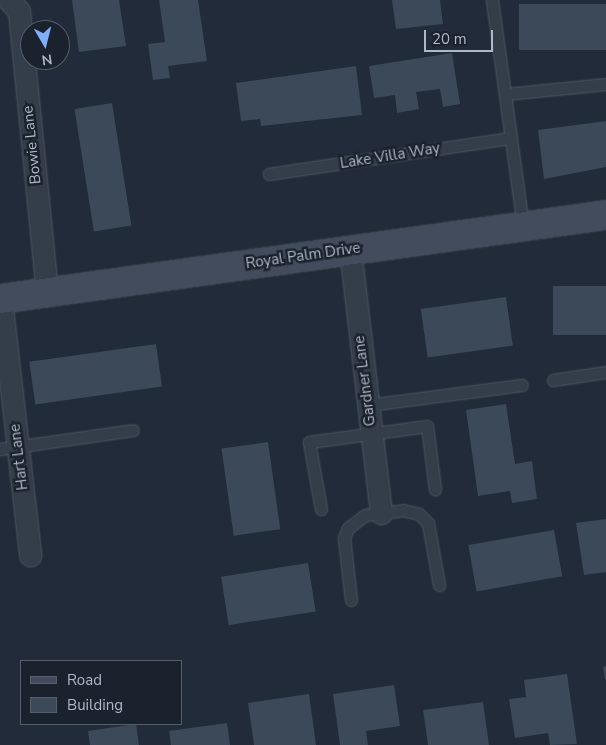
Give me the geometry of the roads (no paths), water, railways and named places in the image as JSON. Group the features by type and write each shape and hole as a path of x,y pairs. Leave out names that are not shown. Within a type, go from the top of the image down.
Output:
{"street":[{"name":"Bowie Lane","path":"10,0 19,11 47,294"},
{"name":"Royal Palm Drive","path":"1,299 47,294 350,249 606,215"},
{"name":"Gardner Lane","path":"350,249 381,513"},
{"name":"Hart Lane","path":"1,299 9,448 30,555"}],"lane":[{"path":"492,0 523,226"},
{"path":"506,94 606,84"},
{"name":"Lake Villa Way","path":"269,174 510,138"},
{"path":"553,380 606,372"},
{"path":"368,405 522,385"},
{"path":"321,508 310,442 371,432 427,426 434,489"},
{"path":"9,448 133,430"},
{"path":"351,600 344,538 357,519 381,513 403,510 419,514 428,523 439,585"}]}
